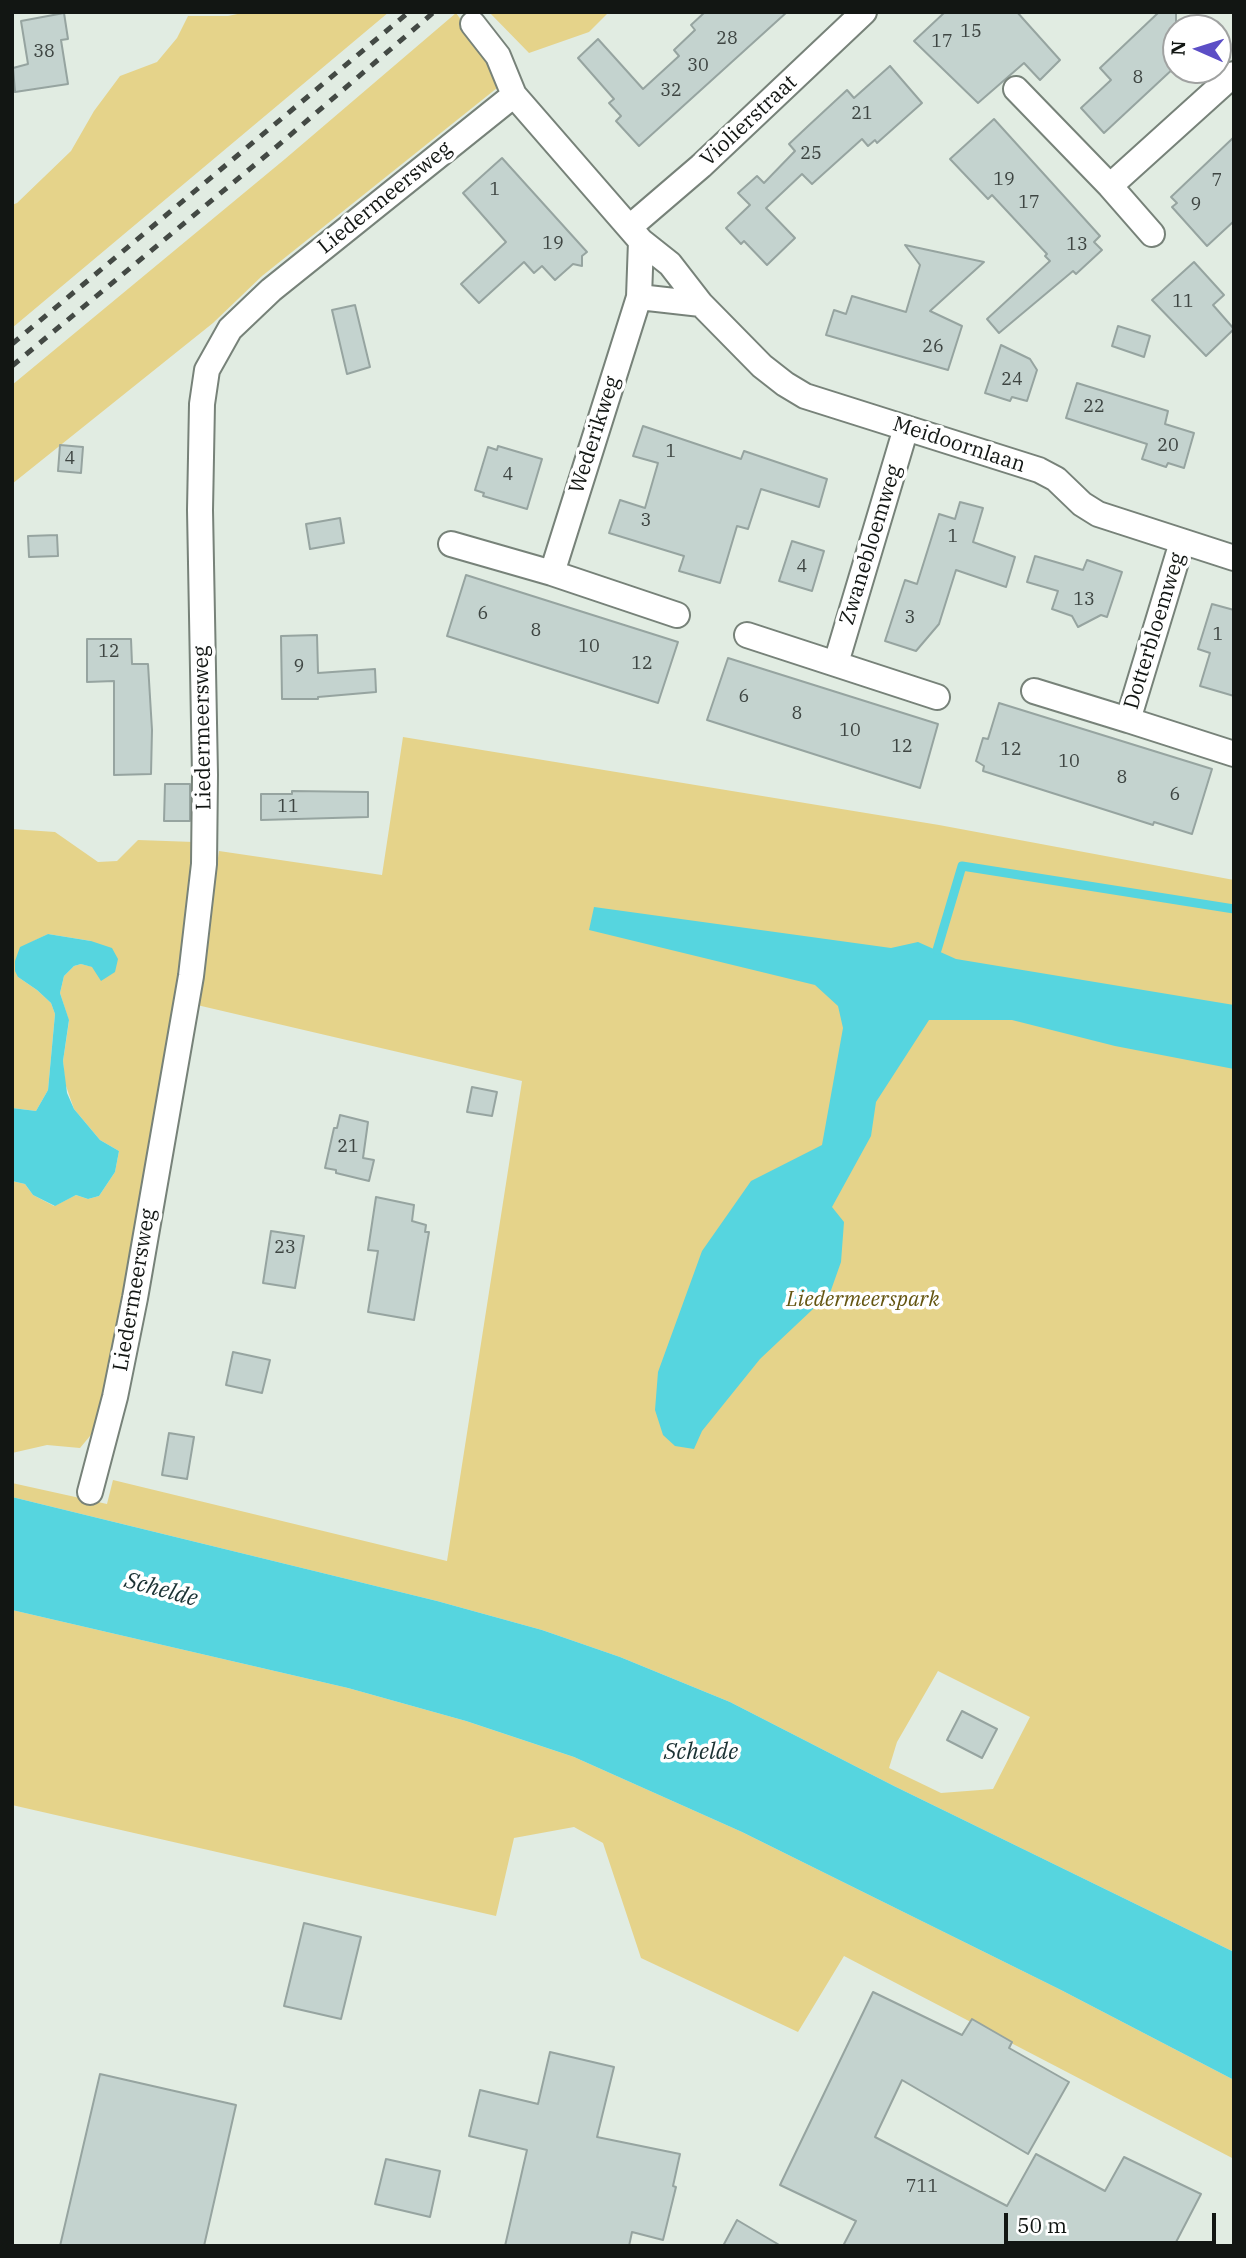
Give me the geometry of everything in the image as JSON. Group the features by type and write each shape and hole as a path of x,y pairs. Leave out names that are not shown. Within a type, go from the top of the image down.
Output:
{"street":[{"name":"Violierstraat","path":"636,234 701,166 864,12"},
{"name":"Meidoornlaan","path":"473,24 498,56 514,95 636,234 670,264 701,304 762,366 785,384 805,396 1039,470 1056,479 1082,504 1098,514 1234,558"},
{"path":"1110,186 1234,74"},
{"path":"1016,89 1110,186 1152,234"},
{"name":"Liedermeersweg","path":"90,1492 115,1397 135,1298 191,976 204,864 200,510 202,404 207,370 230,329 271,290 514,95"},
{"path":"636,234 639,297 701,304"},
{"name":"Wederikweg","path":"552,573 639,297"},
{"name":"Zwanebloemweg","path":"836,663 906,428"},
{"name":"Dotterbloemweg","path":"1128,720 1182,542"},
{"path":"451,544 552,573 677,615"},
{"path":"747,635 937,697"},
{"name":"Dotterbloemweg","path":"1034,691 1234,754"}],"green space":[{"path":"247,12 389,12 12,328 12,205 71,151 94,111 120,76 157,62 177,38 188,16 228,16"},
{"path":"489,12 609,12 589,32 529,53"},
{"path":"456,13 491,60 502,84 262,276 213,323 12,484 12,385"},
{"name":"Liedermeerspark","path":"403,737 939,825 1234,880 1234,1952 894,1786 730,1702 620,1657 542,1630 437,1601 12,1497 12,1483 107,1504 113,1480 447,1561 522,1081 197,1005 219,851 382,875","holes":["938,1671 1030,1717 993,1789 941,1793 889,1768 897,1742"]},
{"path":"12,829 55,832 98,862 117,861 138,840 194,842 184,967 106,1390 95,1430 80,1448 47,1445 12,1453 12,1181 25,1184 33,1195 54,1206 76,1195 88,1199 99,1196 115,1172 119,1151 100,1140 74,1109 65,1083 63,1061 69,1021 60,993 64,976 74,966 81,964 93,967 91,941 48,934 20,948 18,977 51,1003 55,1014 48,1090 36,1111 12,1108"},
{"path":"12,1610 348,1688 466,1721 574,1757 742,1832 1061,1990 1234,2080 1234,2159 844,1956 798,2032 641,1958 603,1843 574,1827 514,1838 496,1916 12,1805"}],"water":[{"path":"594,907 891,948 918,942 956,959 1234,1005 1234,1069 1115,1046 1012,1020 929,1020 876,1102 871,1136 832,1207 844,1222 841,1262 830,1293 760,1359 702,1431 694,1449 675,1446 663,1435 655,1410 658,1372 702,1251 751,1181 822,1145 843,1028 838,1006 815,985 589,930"},
{"path":"48,934 91,941 112,948 118,959 115,972 101,981 92,967 81,964 74,966 64,976 60,993 69,1020 63,1061 67,1093 74,1109 100,1140 119,1151 115,1172 99,1196 88,1199 76,1195 55,1206 33,1195 25,1184 12,1181 12,1108 36,1111 48,1090 55,1014 51,1003 18,977 15,961 20,947"},
{"name":"Schelde","path":"12,1497 437,1601 542,1630 620,1657 730,1702 894,1786 1234,1952 1234,2080 1061,1990 742,1832 574,1757 466,1721 348,1688 12,1610"}],"building":[{"path":"705,12 787,12 639,146 616,121 621,116 609,103 614,99 578,58 598,39 643,89 679,56 674,50 695,30 691,25"},
{"path":"945,12 1017,12 1060,60 1040,80 1024,63 978,103 914,41"},
{"path":"1159,12 1176,12 1162,14 1162,79 1104,133 1081,108 1111,80 1100,68"},
{"path":"64,13 68,39 61,40 68,84 15,92 13,68 28,64 21,21"},
{"path":"890,66 922,103 877,143 875,140 868,146 862,139 812,184 802,174 766,208 795,238 767,265 744,241 741,244 726,228 750,205 738,193 757,176 764,183 795,151 789,144 847,90 854,98"},
{"path":"994,119 1100,236 1094,242 1102,250 1076,274 1073,271 999,333 987,319 1050,261 1045,256 1047,254 992,195 988,199 950,159"},
{"path":"1234,137 1234,221 1207,246 1172,207 1177,203 1171,197"},
{"path":"502,158 587,252 582,256 582,266 573,264 555,280 542,266 534,273 524,262 479,303 461,284 506,242 463,193"},
{"path":"905,245 984,262 930,311 962,326 948,370 826,335 834,310 846,314 852,296 906,312 920,265"},
{"path":"1194,262 1224,295 1213,305 1234,329 1206,356 1152,300"},
{"path":"355,305 370,367 347,374 332,310"},
{"path":"1118,326 1150,336 1144,357 1112,346"},
{"path":"1001,345 1030,359 1037,370 1027,401 1012,397 1010,401 985,393"},
{"path":"1077,383 1168,411 1165,424 1194,433 1184,468 1168,463 1166,467 1142,459 1147,444 1066,418"},
{"path":"643,426 741,459 744,451 827,479 819,507 761,489 748,529 737,526 720,583 679,571 684,556 609,533 620,500 645,508 658,463 633,456"},
{"path":"60,445 83,447 81,473 58,471"},
{"path":"498,446 542,459 527,509 483,496 484,493 475,490 488,447 497,450"},
{"path":"960,502 983,508 973,542 1015,557 1006,587 956,570 939,624 916,651 885,641 905,580 917,584 939,514 955,519"},
{"path":"340,518 344,543 310,549 306,524"},
{"path":"57,535 58,556 29,557 28,536"},
{"path":"792,541 824,551 812,591 779,581"},
{"path":"1035,556 1083,570 1087,560 1122,572 1107,617 1101,615 1078,627 1072,616 1052,609 1058,591 1027,582"},
{"path":"466,575 678,642 658,703 447,636"},
{"path":"1212,604 1234,610 1234,696 1200,686 1210,653 1198,649"},
{"path":"317,635 318,673 375,669 376,692 318,699 282,699 281,636"},
{"path":"87,639 131,639 132,664 148,664 152,730 151,774 114,775 114,681 87,682"},
{"path":"728,658 938,724 920,788 707,720"},
{"path":"999,703 1212,769 1192,834 1154,822 1153,825 983,771 984,766 976,761 983,738 988,739"},
{"path":"165,784 190,784 190,821 164,821"},
{"path":"292,791 368,792 368,817 261,820 261,794 292,794"},
{"path":"472,1087 497,1092 492,1116 467,1112"},
{"path":"340,1115 368,1122 363,1158 374,1160 369,1181 325,1168 334,1128 337,1128"},
{"path":"376,1197 414,1205 412,1221 426,1225 425,1232 429,1232 414,1320 368,1312 378,1251 368,1250"},
{"path":"271,1231 304,1236 295,1288 263,1283"},
{"path":"233,1352 270,1360 262,1393 226,1385"},
{"path":"169,1433 194,1437 187,1479 162,1475"},
{"path":"962,1711 997,1729 982,1758 947,1740"},
{"path":"304,1923 361,1937 341,2019 284,2006"},
{"path":"873,1992 962,2035 972,2019 1012,2042 1009,2048 1069,2082 1028,2154 902,2080 875,2137 1007,2206 1036,2154 1105,2191 1124,2157 1201,2194 1174,2246 843,2246 856,2221 780,2185"},
{"path":"550,2052 614,2067 597,2137 680,2154 673,2186 676,2187 663,2240 632,2232 629,2246 505,2246 527,2150 469,2136 480,2090 538,2104"},
{"path":"100,2074 236,2105 204,2246 60,2246"},
{"path":"386,2159 440,2171 430,2217 375,2204"},
{"path":"737,2220 781,2246 723,2246"}],"waterway":[{"path":"937,950 962,866 1234,909"}],"railway":[{"path":"12,344 409,12"},
{"path":"12,366 434,12"}]}
